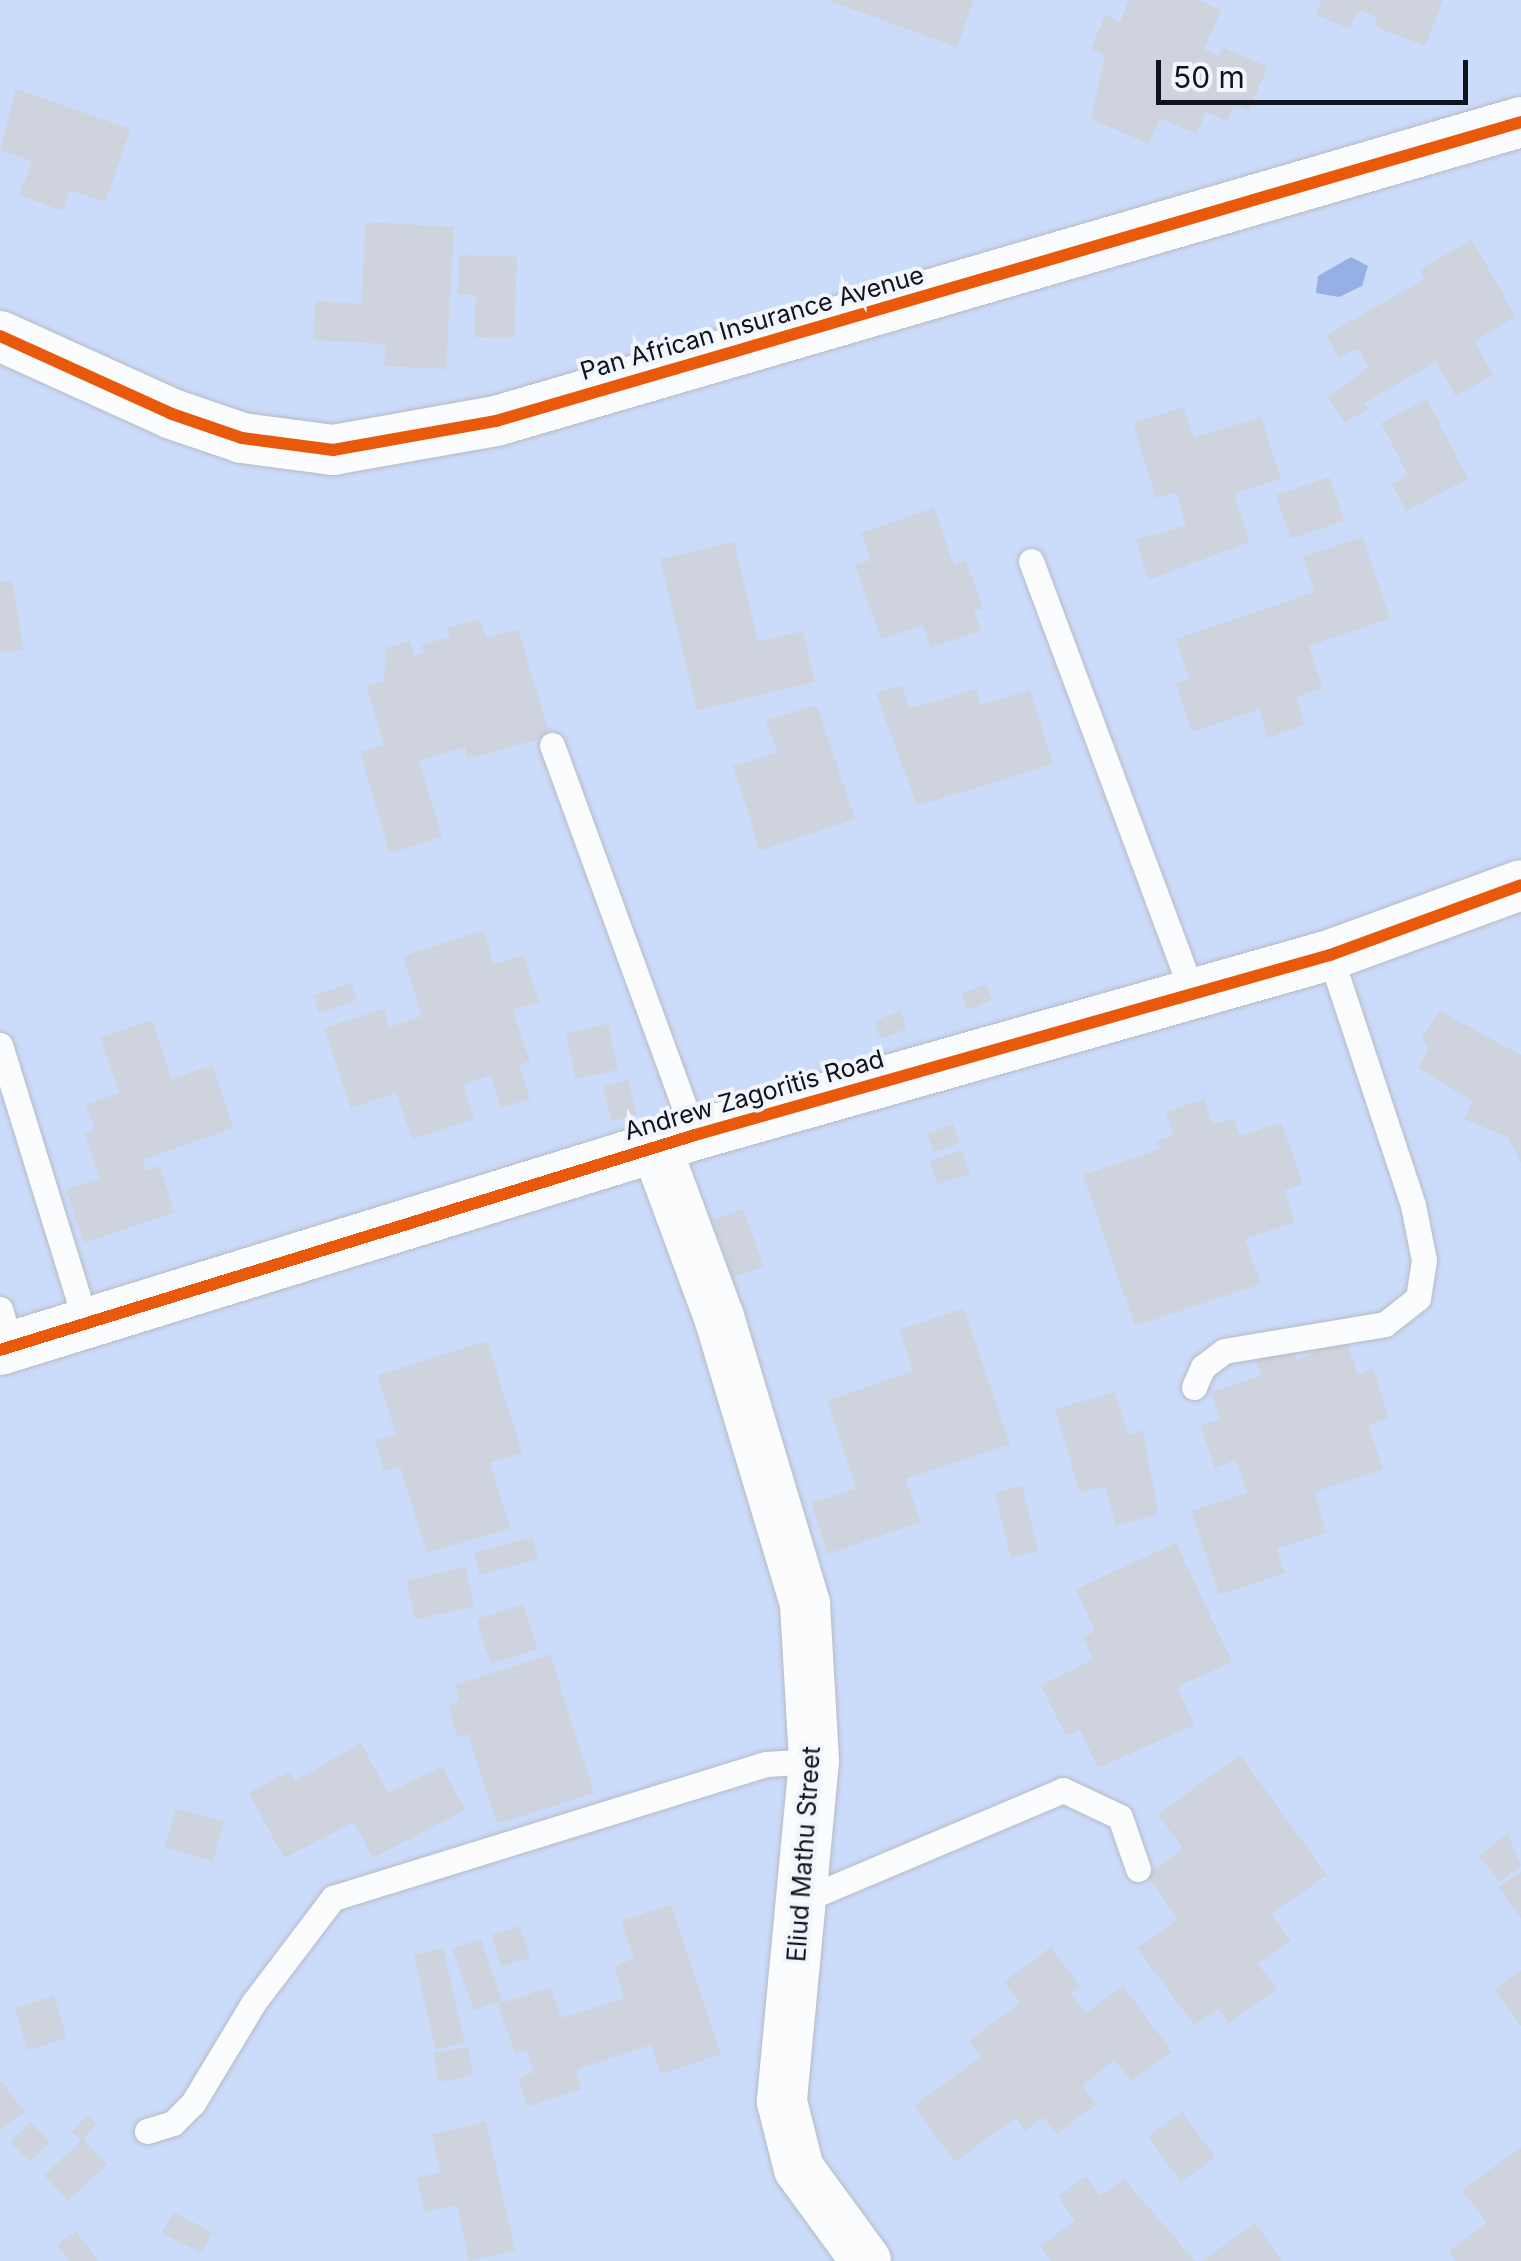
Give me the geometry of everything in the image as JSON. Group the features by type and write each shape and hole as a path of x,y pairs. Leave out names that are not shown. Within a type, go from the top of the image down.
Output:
{"street":[{"name":"Pan African Insurance Avenue","path":"0,336 172,414 242,438 333,450 496,420 1521,122"},
{"name":"Andrew Zagoritis Road","path":"4,1335 86,1323 675,1141 1192,990 1330,954 1521,884"},
{"name":"Eliud Mathu Street","path":"675,1141 719,1317 805,1604 814,1762 782,2102 799,2169 866,2261"}],"lane":[{"path":"1031,561 1192,990"},
{"path":"552,746 675,1141"},
{"path":"1194,1388 1203,1367 1224,1351 1386,1324 1418,1298 1424,1260 1413,1205 1330,954"},
{"path":"0,1046 86,1323"},
{"path":"148,2131 173,2123 194,2103 254,2002 333,1898 766,1764 814,1762"},
{"path":"804,1900 1063,1790 1120,1817 1138,1869"}],"shaded area":[{"path":"0,0 1521,0 1521,2261 0,2261"}],"water":[{"path":"1351,257 1368,266 1362,286 1339,297 1316,293 1318,276"}],"building":[{"path":"827,0 974,0 957,47"},
{"path":"1129,0 1198,0 1221,10 1204,49 1219,56 1222,47 1268,67 1248,111 1234,105 1227,121 1206,112 1196,134 1160,118 1149,144 1091,119 1105,55 1091,49 1105,15 1120,22"},
{"path":"1322,0 1443,0 1425,46 1374,26 1378,17 1358,10 1350,29 1316,15"},
{"path":"16,89 131,129 105,202 70,190 63,211 19,195 32,161 0,150"},
{"path":"366,222 454,227 446,369 384,366 386,344 313,340 315,301 361,304"},
{"path":"1472,240 1516,317 1474,341 1493,375 1456,396 1436,362 1364,403 1368,409 1344,423 1328,397 1369,367 1358,348 1339,358 1326,335 1425,279 1420,269"},
{"path":"459,255 517,257 514,338 474,337 476,295 458,294"},
{"path":"1427,399 1468,479 1406,511 1392,484 1408,475 1381,423"},
{"path":"1184,407 1194,438 1261,417 1281,479 1234,493 1249,542 1148,580 1136,540 1186,525 1176,492 1156,498 1133,423"},
{"path":"1329,477 1344,520 1291,539 1276,495"},
{"path":"934,508 954,565 966,561 983,608 974,611 981,631 930,648 923,625 881,639 855,565 871,560 861,533"},
{"path":"1362,537 1390,618 1309,646 1323,688 1296,697 1305,725 1268,738 1259,709 1192,732 1176,684 1190,680 1176,639 1315,592 1303,557"},
{"path":"734,542 758,642 803,631 815,682 697,710 660,559"},
{"path":"12,581 23,650 0,653 0,582"},
{"path":"480,619 486,638 518,629 550,736 468,759 465,747 419,761 442,837 390,853 360,752 384,745 366,686 384,681 386,648 410,641 414,656 424,653 422,645 450,637 447,628"},
{"path":"902,685 909,709 976,689 980,705 1030,690 1053,764 917,806 876,693"},
{"path":"817,705 855,819 760,851 733,766 777,752 766,720"},
{"path":"483,930 494,965 523,955 539,1002 513,1010 530,1061 519,1065 530,1099 501,1108 490,1075 463,1085 474,1119 412,1139 396,1093 351,1108 324,1028 384,1009 389,1027 422,1016 403,956"},
{"path":"351,983 357,1000 319,1013 313,996"},
{"path":"986,984 992,1000 968,1009 962,993"},
{"path":"900,1011 907,1029 881,1039 874,1021"},
{"path":"1440,1011 1521,1055 1521,1163 1508,1137 1464,1119 1473,1101 1418,1068 1429,1048 1422,1037"},
{"path":"152,1020 172,1079 212,1065 233,1128 142,1160 146,1171 160,1166 175,1212 84,1243 66,1190 100,1178 85,1133 95,1130 86,1104 119,1093 100,1038"},
{"path":"608,1024 618,1070 576,1079 566,1033"},
{"path":"628,1080 637,1115 611,1121 603,1086"},
{"path":"1204,1099 1213,1125 1234,1118 1240,1136 1281,1122 1303,1184 1284,1191 1295,1222 1245,1239 1261,1284 1135,1326 1083,1175 1160,1149 1157,1141 1174,1135 1166,1112"},
{"path":"953,1124 960,1143 934,1152 927,1134"},
{"path":"962,1150 970,1174 937,1184 930,1161"},
{"path":"743,1209 764,1266 734,1277 713,1220"},
{"path":"964,1308 1010,1444 905,1479 921,1522 828,1554 811,1503 856,1488 827,1401 913,1371 899,1330"},
{"path":"1345,1338 1358,1375 1373,1369 1389,1418 1368,1425 1383,1469 1314,1492 1327,1532 1277,1549 1285,1573 1219,1595 1191,1511 1247,1493 1236,1460 1215,1468 1200,1425 1220,1419 1211,1392 1261,1376 1255,1358 1292,1346 1297,1360"},
{"path":"487,1341 522,1453 490,1463 510,1528 427,1553 400,1466 384,1471 375,1440 396,1434 377,1375"},
{"path":"1115,1392 1128,1435 1143,1430 1158,1514 1116,1526 1105,1486 1080,1493 1055,1409"},
{"path":"1022,1486 1038,1551 1011,1558 995,1493"},
{"path":"532,1537 538,1559 480,1575 474,1553"},
{"path":"1176,1543 1232,1662 1177,1687 1194,1725 1098,1768 1080,1730 1066,1736 1041,1685 1093,1660 1083,1637 1095,1631 1076,1589"},
{"path":"465,1567 474,1606 416,1619 407,1580"},
{"path":"523,1604 538,1649 491,1664 476,1619"},
{"path":"550,1654 594,1793 497,1824 468,1734 458,1737 448,1705 460,1701 455,1685"},
{"path":"361,1743 388,1793 442,1766 465,1810 373,1858 354,1822 284,1858 249,1793 290,1771 295,1781"},
{"path":"1240,1755 1327,1875 1271,1914 1291,1941 1258,1964 1277,1989 1229,2023 1218,2009 1194,2025 1137,1948 1178,1919 1147,1875 1183,1849 1158,1814"},
{"path":"176,1808 224,1822 213,1861 165,1847"},
{"path":"1507,1833 1521,1865 1500,1882 1479,1856"},
{"path":"1521,1872 1521,1919 1498,1887"},
{"path":"671,1904 721,2054 661,2074 651,2045 576,2070 582,2089 527,2107 518,2078 534,2072 527,2051 515,2054 498,2004 551,1987 561,2018 624,1998 614,1966 634,1959 621,1921"},
{"path":"520,1926 530,1957 502,1967 491,1935"},
{"path":"481,1939 502,2000 474,2010 453,1949"},
{"path":"1051,1947 1080,1987 1071,1993 1086,2013 1123,1986 1172,2052 1131,2081 1115,2060 1082,2085 1096,2104 1056,2134 1043,2117 1025,2131 1015,2118 955,2162 914,2106 981,2057 969,2041 1020,2003 1004,1982"},
{"path":"443,1948 465,2043 436,2049 414,1955"},
{"path":"1521,1970 1521,2026 1494,1989"},
{"path":"54,1996 67,2038 28,2050 15,2008"},
{"path":"468,2047 473,2076 439,2082 434,2053"},
{"path":"0,2082 25,2113 0,2130"},
{"path":"1182,2112 1215,2157 1181,2182 1148,2137"},
{"path":"87,2115 97,2124 81,2141 72,2132"},
{"path":"30,2122 50,2142 30,2162 10,2142"},
{"path":"486,2122 515,2251 469,2261 457,2205 425,2212 417,2178 440,2172 432,2134"},
{"path":"83,2139 107,2165 68,2201 44,2175"},
{"path":"1521,2147 1521,2261 1456,2261 1449,2251 1487,2223 1462,2190"},
{"path":"1086,2176 1100,2196 1124,2179 1195,2261 1051,2261 1040,2246 1075,2221 1058,2196"},
{"path":"173,2212 212,2232 201,2253 162,2233"},
{"path":"1255,2223 1282,2261 1202,2261"},
{"path":"76,2231 98,2261 69,2261 57,2245"}],"cycle path":[{"path":"0,336 172,414 242,438 333,450 496,421 1521,122"},
{"path":"0,1350 695,1135 1330,955 1521,885"}]}
